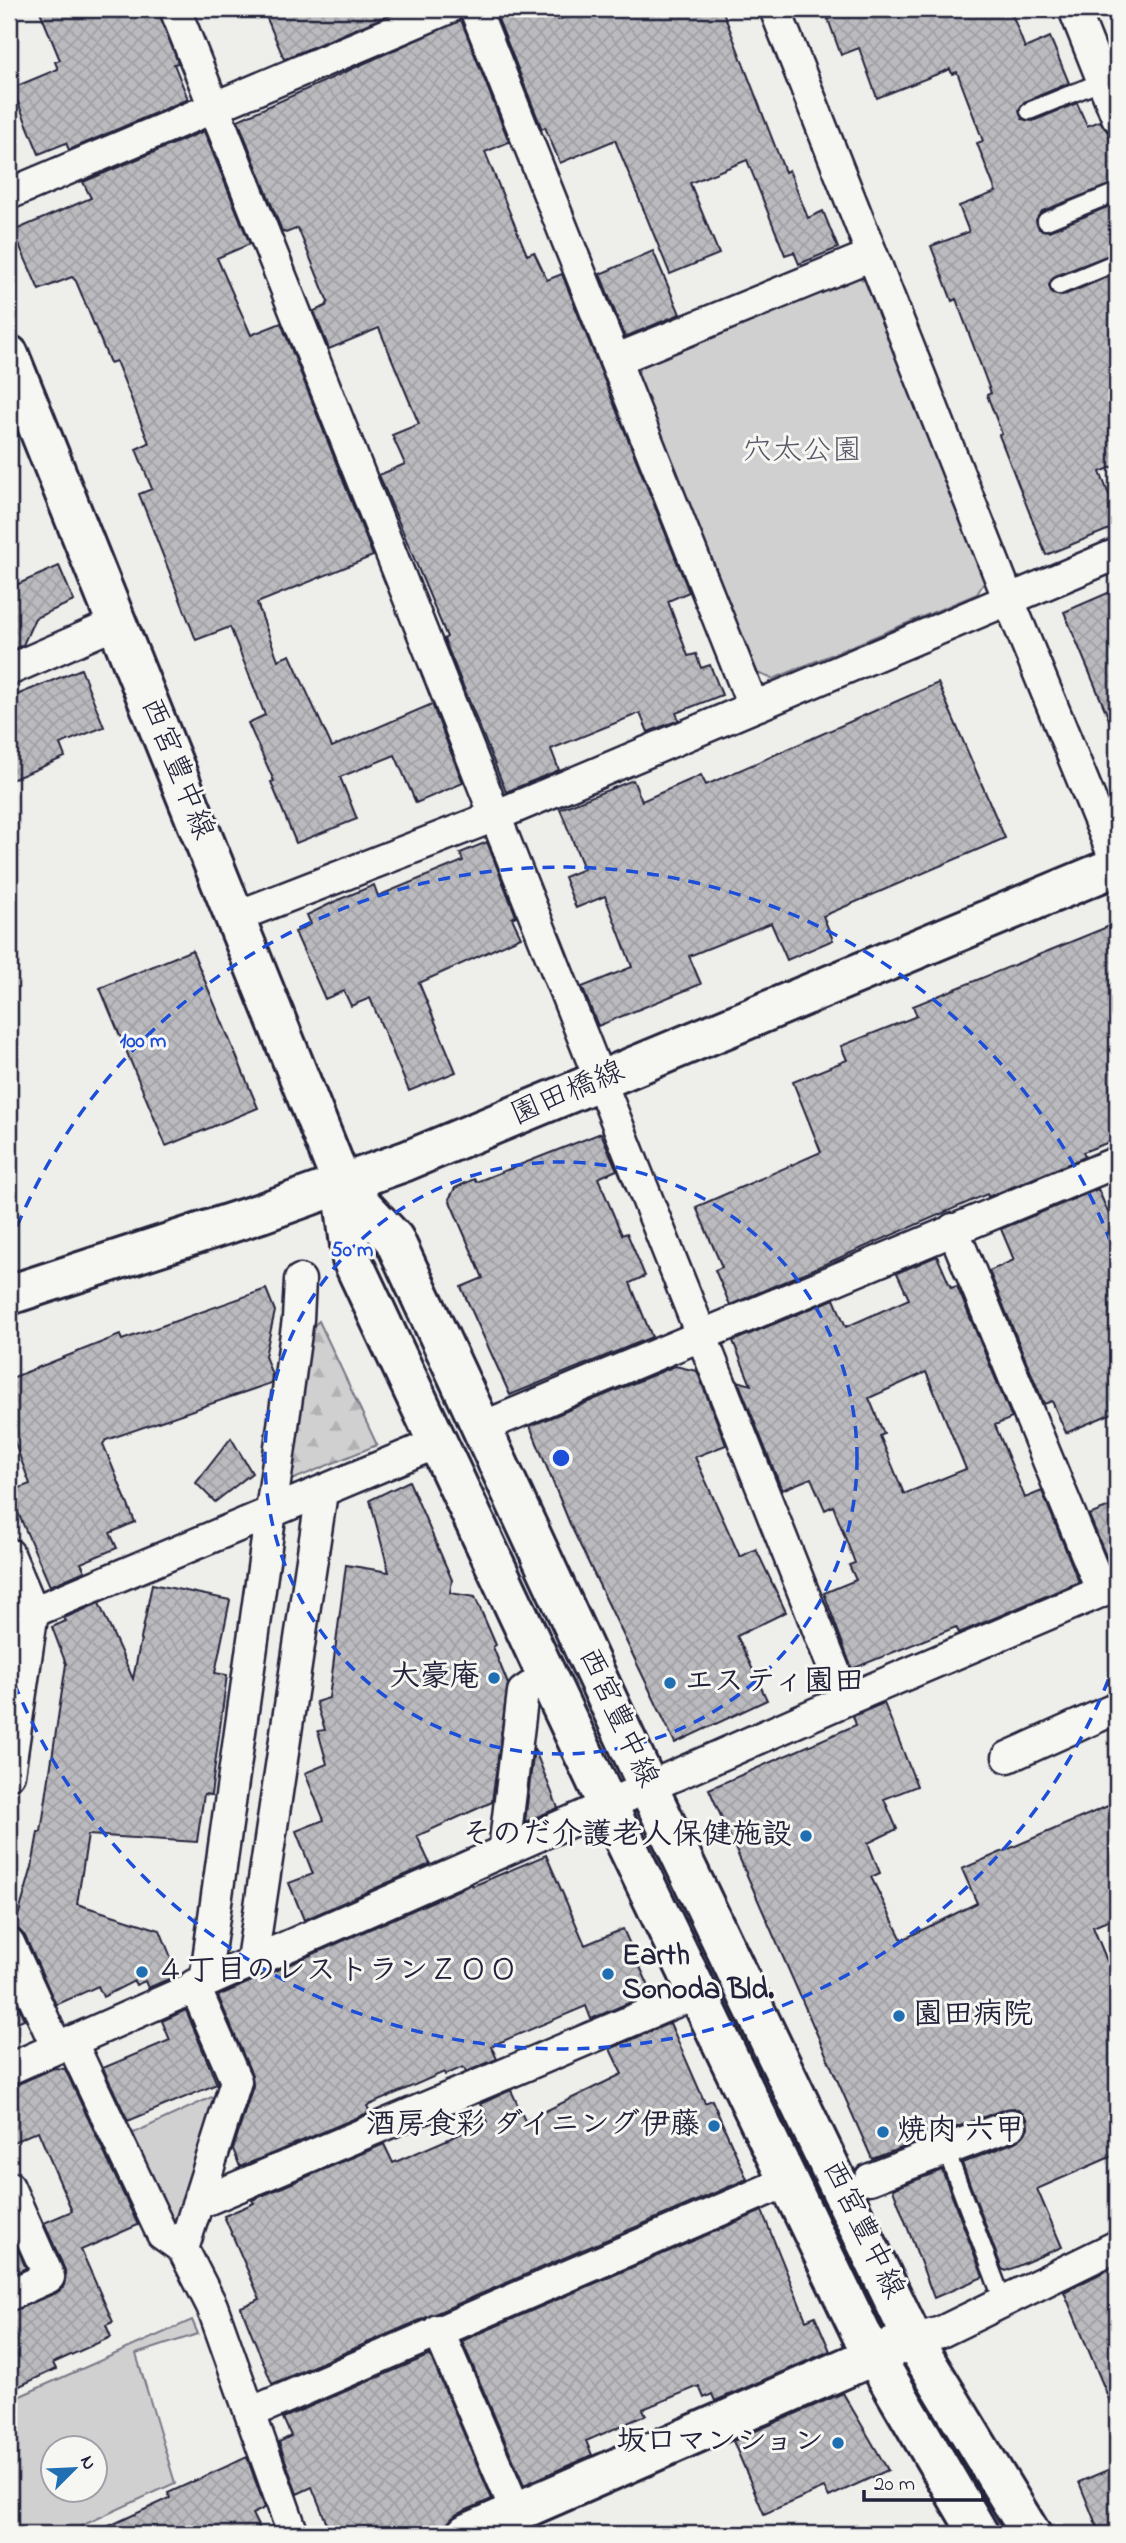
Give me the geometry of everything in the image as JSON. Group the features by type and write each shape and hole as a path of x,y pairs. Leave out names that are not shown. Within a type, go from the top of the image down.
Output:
{"main road":[{"name":"西宮豊中線","path":"9,355 342,1184 352,1260 549,1674 608,1806 873,2355 979,2534"},
{"name":"園田橋線","path":"9,1295 342,1184 1117,865"},
{"name":"西宮豊中線","path":"342,1184 394,1239 648,1787 913,2340 1031,2534"},
{"name":"西宮豊中線","path":"466,2534 873,2355 913,2340"}],"street":[{"path":"175,9 846,1700"},
{"path":"9,194 214,105 447,9"},
{"path":"475,9 753,706"},
{"path":"775,9 1008,598 1117,865"},
{"path":"1074,9 1117,117"},
{"path":"615,360 872,254"},
{"path":"235,918 495,816 1117,554"},
{"path":"9,670 117,623"},
{"path":"480,1428 1117,1162"},
{"path":"9,2069 846,1700 1109,1588 953,1229"},
{"path":"183,2249 236,2081 200,1983 240,1729 298,1319 300,1280"},
{"path":"21,1617 439,1442"},
{"path":"252,1961 322,1492"},
{"path":"9,1554 21,1617 9,1774"},
{"path":"505,1850 523,1692 549,1674"},
{"path":"1008,1756 1117,1708"},
{"path":"240,1729 286,1734"},
{"path":"9,1943 162,2234 183,2249 212,2306 293,2534"},
{"path":"197,2204 697,1993"},
{"path":"870,2179 1011,2125"},
{"path":"250,2413 789,2181"},
{"path":"9,2187 48,2277 9,2295"},
{"path":"913,2340 941,2332 1117,2246"},
{"path":"438,2330 516,2511"}],"lane":[{"path":"1029,111 1103,81"},
{"path":"1046,221 1117,192"},
{"path":"1059,286 1117,262"},
{"path":"946,2150 1003,2301"}],"green space":[{"name":"穴太公園","path":"858,277 869,283 985,581 977,594 773,679 757,673 638,380 639,368"},
{"path":"319,1321 377,1445 292,1480 310,1329"},
{"path":"216,2095 176,2235 125,2137"},
{"path":"192,2320 198,2334 136,2354 175,2483 64,2534 9,2534 9,2401"}],"building":[{"path":"39,9 158,9 178,63 174,64 188,99 69,150 66,143 39,154 12,88 58,69 55,62 60,60"},
{"path":"263,9 403,9 284,59"},
{"path":"494,9 554,9 558,20 584,9 722,9 785,172 789,170 808,218 823,211 838,248 799,264 794,252 785,255 747,160 690,183 719,254 670,274 615,140 560,163 545,127 542,129"},
{"path":"853,9 1010,9 1025,48 1050,37 1069,83 1024,102 1019,110 1022,119 1033,121 1077,103 1087,126 1100,121 1107,131 1117,155 1117,182 1042,211 1036,220 1039,229 1049,231 1117,203 1117,252 1055,276 1049,285 1052,294 1062,296 1117,273 1117,465 1100,472 1117,515 1117,526 1046,555 999,435 1002,434 987,395 991,393 956,299 952,301 931,246 969,232 959,206 996,192 977,143 983,141 957,72 952,74 950,69 877,98 859,48 841,55 828,19"},
{"path":"461,20 509,142 485,152 527,255 534,252 547,280 562,274 689,592 668,601 688,656 696,654 701,668 710,665 722,695 676,713 679,720 648,732 640,713 551,749 559,770 506,792 444,639 447,637 379,475 405,464 392,435 419,424 379,328 329,349 314,311 326,306 328,302 298,228 286,233 282,231 238,120"},
{"path":"204,131 250,244 217,258 251,335 281,323 373,556 257,603 278,660 290,655 332,747 432,704 463,783 416,803 395,755 340,777 357,819 296,843 271,782 274,781 248,723 265,715 230,627 196,640 139,494 152,489 136,449 149,443 116,361 110,363 76,281 72,277 39,290 13,231 91,198 83,182"},
{"path":"653,251 680,314 625,337 600,274"},
{"path":"59,566 74,601 35,618 23,645 9,651 9,588"},
{"path":"1117,589 1117,738 1064,612"},
{"path":"81,669 104,727 60,744 65,757 9,781 9,698"},
{"path":"938,683 1005,838 823,916 833,940 787,960 771,923 689,956 701,984 598,1026 582,987 632,967 605,896 576,908 564,877 584,869 560,809 633,780 642,801 701,775 706,785"},
{"path":"487,842 516,916 512,918 521,937 419,983 456,1072 409,1091 370,998 351,1006 344,991 325,999 295,932 311,924 307,915 338,900 374,885 378,896 463,861 460,853"},
{"path":"1117,923 1117,1139 1083,1152 1085,1157 988,1197 987,1194 730,1305 715,1270 722,1267 696,1207 821,1152 793,1082 847,1060 841,1046 917,1016 913,1006"},
{"path":"192,950 258,1108 166,1146 100,988"},
{"path":"601,1133 617,1170 598,1178 622,1235 627,1233 645,1276 630,1283 652,1337 510,1395 461,1287 483,1278 449,1199 455,1188 474,1179 476,1182"},
{"path":"1098,1189 1117,1233 1117,1411 1066,1433 1052,1401 1044,1404 989,1271 1014,1260 1001,1229"},
{"path":"937,1256 951,1288 957,1286 1012,1418 995,1425 1025,1498 1042,1491 1079,1582 959,1633 956,1627 852,1669 824,1593 856,1580 849,1565 855,1563 833,1506 825,1510 811,1478 782,1490 738,1381 751,1385 733,1341 834,1299 846,1327 909,1299 897,1273","holes":["926,1372 966,1469 904,1494 880,1436 884,1434 869,1398"]},
{"path":"266,1289 275,1311 265,1356 272,1375 271,1383 106,1440 103,1444 135,1522 110,1533 117,1548 81,1563 85,1571 50,1586 9,1492 30,1484 9,1427 9,1379 120,1335 122,1340"},
{"path":"675,1366 697,1371 726,1445 695,1457 740,1557 756,1549 786,1612 737,1636 767,1700 675,1743 570,1524 530,1426"},
{"path":"231,1438 252,1473 215,1502 196,1483"},
{"path":"409,1481 452,1580 450,1593 475,1597 496,1645 493,1647 508,1684 492,1802 417,1836 430,1864 304,1920 289,1883 313,1874 296,1831 324,1820 305,1773 327,1764 318,1731 325,1730 316,1702 329,1698 346,1565 389,1572 370,1500"},
{"path":"1117,1504 1117,1568 1111,1569 1089,1515"},
{"path":"152,1584 230,1600 215,1673 227,1675 211,1795 204,1794 197,1842 88,1835 77,1904 160,1930 178,1975 148,1988 145,1981 136,1985 134,1981 103,1997 98,1986 56,2005 25,1936 15,1927 32,1867 38,1832 41,1832 66,1664 52,1627 66,1621 64,1618 99,1603 133,1679"},
{"path":"884,1703 917,1786 884,1799 897,1829 868,1843 880,1873 871,1877 902,1940 977,1903 962,1869 1117,1802 1117,1917 1093,1927 1117,1985 1117,2154 1037,2189 1062,2247 1006,2271 1002,2269 962,2163 1018,2141 1028,2128 1027,2118 1014,2108 1005,2109 872,2159 709,1789 856,1725 853,1716"},
{"path":"534,1748 558,1808 525,1822"},
{"path":"546,1855 585,1945 623,1929 652,1993 591,2019 586,2006 491,2046 497,2059 466,2072 463,2067 445,2075 444,2072 367,2106 370,2112 240,2167 233,2149 253,2086 252,2075 218,1996 472,1884 473,1886"},
{"path":"9,1985 24,2019 9,2026"},
{"path":"186,2010 217,2084 128,2121 103,2068 170,2040 162,2021"},
{"path":"670,2023 705,2103 712,2100 747,2179 272,2384 241,2307 260,2299 224,2216 254,2203 252,2200 384,2144 393,2163 488,2122 480,2104 511,2090 525,2121 622,2074 610,2049"},
{"path":"54,2068 65,2069 138,2225 81,2250 113,2322 106,2325 111,2337 53,2363 56,2369 9,2391 9,2312 56,2293 64,2287 65,2270 44,2223 72,2211 38,2131 9,2144 9,2088"},
{"path":"942,2170 983,2277 934,2298 893,2189"},
{"path":"762,2211 806,2320 815,2316 830,2351 715,2401 712,2394 704,2398 699,2386 643,2409 646,2415 586,2441 592,2455 524,2485 462,2341"},
{"path":"13,2238 26,2268 9,2276 9,2240"},
{"path":"1117,2265 1117,2418 1064,2292"},
{"path":"430,2355 492,2499 457,2514 447,2525 425,2534 331,2534 312,2487 297,2494 279,2442 291,2436 283,2418"},
{"path":"843,2393 888,2470 829,2497 824,2488 764,2514 733,2441"},
{"path":"247,2457 265,2508 252,2514 262,2534 92,2534 170,2498 168,2493"},
{"path":"1117,2466 1117,2534 1100,2534 1079,2482"}],"place":[{"name":"大豪庵","path":"494,1678"},
{"name":"エスティ園田","path":"670,1683"},
{"name":"そのだ介護老人保健施設","path":"806,1836"},
{"name":"４丁目のレストランＺＯＯ","path":"142,1972"},
{"name":"Earth Sonoda Bld.","path":"608,1974"},
{"name":"園田病院","path":"899,2016"},
{"name":"酒房食彩 ダイニング伊藤","path":"714,2126"},
{"name":"焼肉 六甲","path":"883,2132"},
{"name":"坂口マンション","path":"838,2443"}]}
